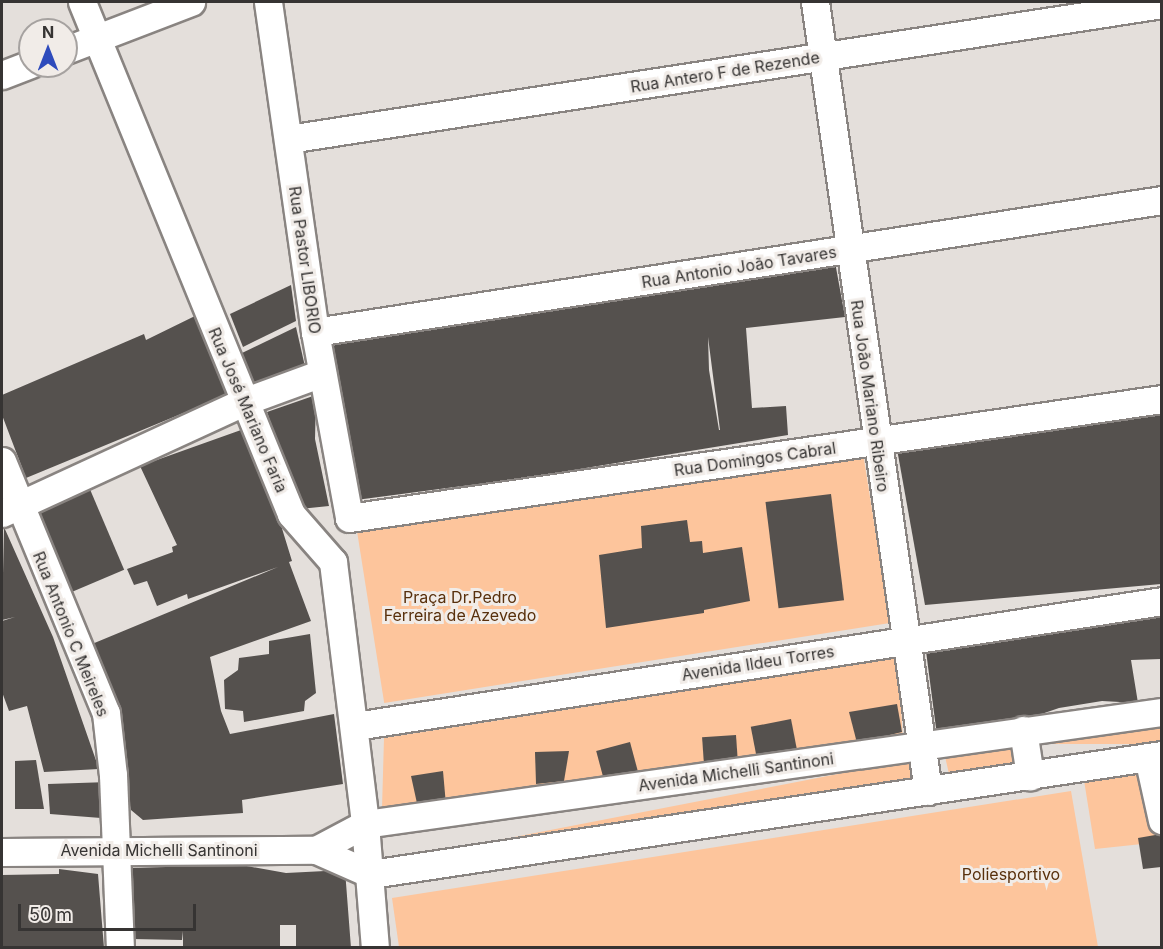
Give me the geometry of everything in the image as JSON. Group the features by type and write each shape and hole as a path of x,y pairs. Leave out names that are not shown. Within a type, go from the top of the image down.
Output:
{"street":[{"name":"Rua José Mariano Faria","path":"82,2 243,402 291,514 333,562"},
{"path":"78,45 191,2"},
{"name":"Rua Pastor LIBORIO","path":"268,2 315,332 349,518"},
{"name":"Rua João Mariano Ribeiro","path":"815,2 928,791"},
{"name":"Rua Antero F de Rezende","path":"288,139 1161,4"},
{"path":"2,75 18,69"},
{"name":"Rua Antonio João Tavares","path":"315,332 1161,200"},
{"path":"11,510 243,402 322,373"},
{"name":"Rua Domingos Cabral","path":"349,518 1161,399"},
{"name":"Rua Antonio C Meireles","path":"2,461 11,510 106,713 120,948"},
{"path":"349,518 333,562 371,874 375,948"},
{"name":"Avenida Ildeu Torres","path":"354,726 1161,601"},
{"name":"Avenida Michelli Santinoni","path":"316,850 365,824 1161,712"},
{"path":"1023,730 1030,776"},
{"path":"371,874 1155,756 1161,820"},
{"name":"Avenida Michelli Santinoni","path":"2,852 115,848 316,850 371,874"}],"green space":[{"name":"Praça Dr.Pedro Ferreira de Azevedo","path":"863,453 890,623 384,703 357,533"},
{"path":"898,658 903,741 382,809 384,738"},
{"path":"1037,723 1161,723 1161,744 1037,744"},
{"path":"1012,740 1018,766 951,782 945,756"},
{"path":"910,760 914,780 411,877 407,858"},
{"path":"1161,762 1161,842 1095,849 1083,774"},
{"name":"Poliesportivo","path":"1071,791 1098,947 399,947 392,898"}],"building":[{"path":"835,262 845,317 746,328 752,408 786,406 788,435 524,478 356,500 331,349 342,334","holes":["708,337 720,430 709,370"]},
{"path":"291,285 296,321 243,347 230,314"},
{"path":"197,315 227,395 26,478 2,415 2,395 144,334 146,340"},
{"path":"296,327 306,371 256,391 242,353"},
{"path":"316,395 315,439 329,506 300,509 267,412"},
{"path":"1161,415 1161,584 925,605 897,449"},
{"path":"241,430 276,509 292,561 289,562 311,621 210,657 221,711 230,734 334,714 343,784 242,800 243,813 143,820 131,810 92,644 278,567 188,599 187,594 157,606 147,581 134,585 127,569 173,552 172,547 177,545 140,466"},
{"path":"89,487 124,570 72,592 37,509"},
{"path":"831,494 844,600 779,608 765,502"},
{"path":"687,520 690,542 702,541 703,553 742,547 750,601 704,610 704,613 606,628 599,555 642,548 641,526"},
{"path":"4,527 53,637 99,769 44,772 27,706 9,711 2,692 2,621 15,617 2,620"},
{"path":"1161,615 1161,659 1131,660 1138,703 1102,701 1059,708 1024,720 953,733 936,728 926,651"},
{"path":"310,634 316,693 305,701 304,711 244,722 243,711 225,709 224,680 238,670 239,658 269,654 269,641"},
{"path":"897,704 902,732 857,743 849,712"},
{"path":"791,719 797,750 757,758 751,727"},
{"path":"736,735 738,762 704,764 702,737"},
{"path":"630,742 639,775 605,784 596,751"},
{"path":"569,751 564,781 536,784 535,752"},
{"path":"36,760 44,809 15,809 15,761"},
{"path":"443,771 446,805 418,808 411,776"},
{"path":"109,782 101,818 50,814 48,784"},
{"path":"1161,834 1161,867 1143,869 1138,838"},
{"path":"241,865 286,873 345,870 351,948 296,948 296,925 280,925 280,948 183,948 183,931 182,940 133,939 129,868"},
{"path":"59,869 98,874 104,948 2,948 2,875 59,874"}]}
